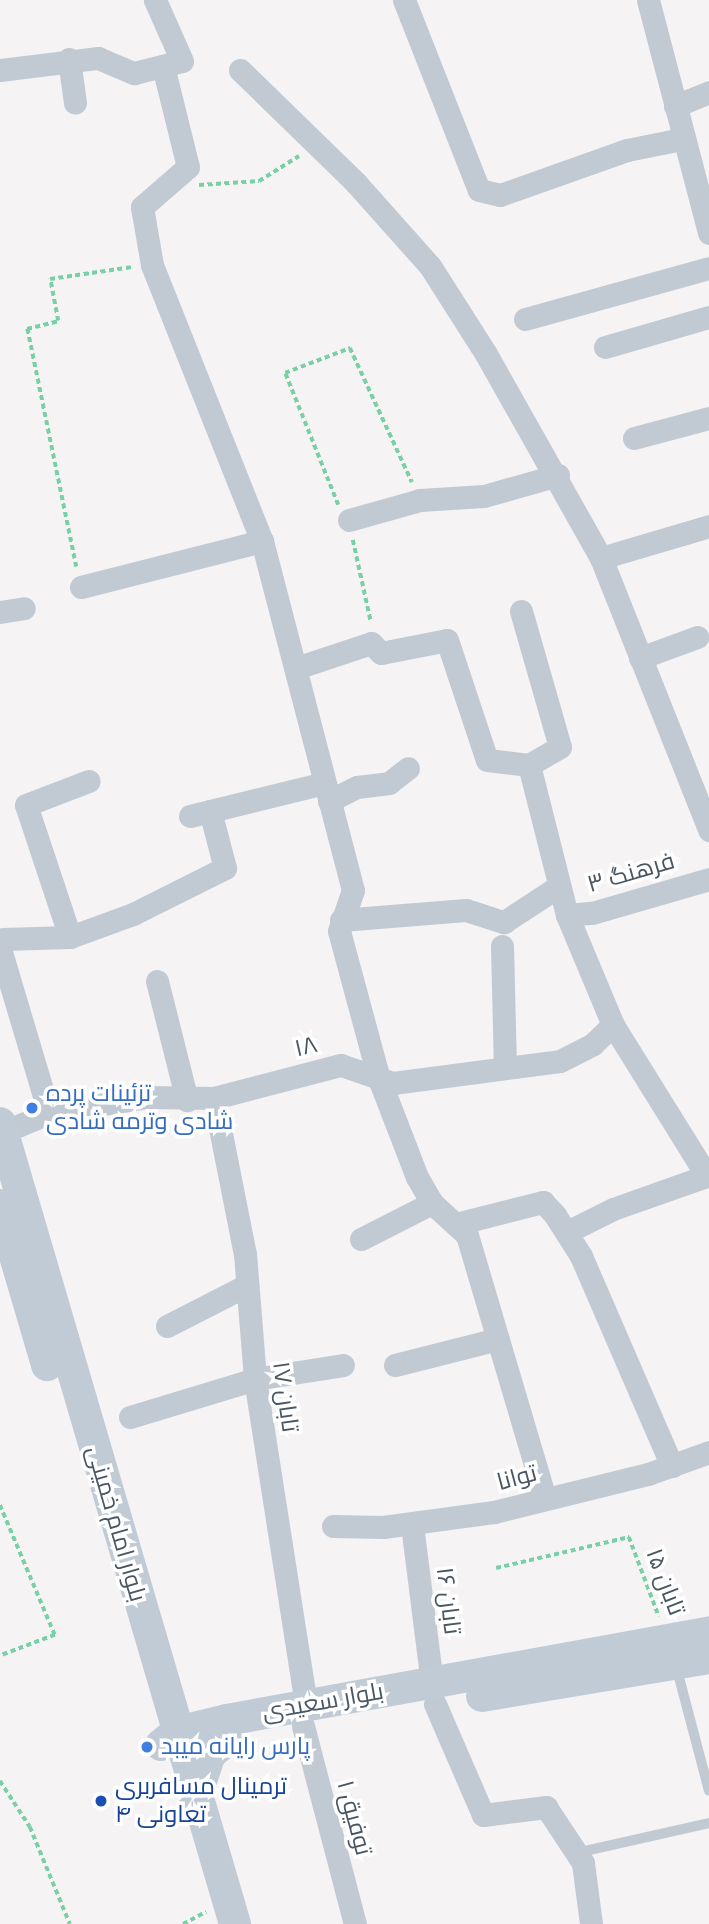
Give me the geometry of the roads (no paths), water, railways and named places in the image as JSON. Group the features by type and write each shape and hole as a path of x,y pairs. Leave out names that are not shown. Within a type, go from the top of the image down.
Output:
{"main road":[{"name":"بلوار امام خمینی","path":"1,1128 162,1683 173,1742 195,1799 221,1919"},
{"name":"بلوار امام خمینی","path":"0,1205 173,1742 221,1919"},
{"name":"بلوار سعیدی","path":"173,1742 304,1715 672,1651 709,1632"},
{"name":"بلوار سعیدی","path":"672,1651 709,1658"},
{"path":"162,1683 179,1700 227,1730 209,1755 195,1799"}],"street":[{"path":"0,70 69,59 98,58 134,73 182,61 155,0"},
{"path":"404,0 479,190 500,195 627,150 682,139"},
{"path":"648,0 682,139 709,233"},
{"path":"69,59 75,103"},
{"path":"163,66 188,167 175,179 156,190 142,206 152,265 262,541 352,890 339,931 378,1076 432,1203 467,1234 545,1498"},
{"path":"240,70 315,146 356,183 430,266 558,475 601,558 709,830"},
{"path":"675,106 709,92"},
{"path":"525,319 709,268"},
{"path":"605,347 709,317"},
{"path":"634,439 709,418"},
{"path":"349,520 420,500 484,496 558,475"},
{"path":"601,558 709,526"},
{"path":"81,587 262,541"},
{"path":"0,612 24,608"},
{"path":"296,668 371,643 381,653 447,640 487,760 529,765 560,747 521,611"},
{"path":"640,658 697,638"},
{"path":"529,765 567,915 613,1025 708,1175 613,1209 567,1232"},
{"path":"50,1113 0,949 3,939 70,937 133,914 225,869 200,813 390,783 408,768"},
{"path":"70,937 26,804 89,780"},
{"name":"فرهنگ ۳","path":"567,915 592,914 709,878"},
{"path":"341,920 466,911 491,913 504,922 559,886"},
{"path":"502,946 505,1068"},
{"path":"157,981 187,1100"},
{"name":"۱۸","path":"1,1128 50,1113 148,1097 187,1100 214,1098 341,1065 393,1083 560,1060 593,1044 613,1025"},
{"name":"تابان ۱۷","path":"214,1098 247,1285 255,1379 304,1715"},
{"path":"456,1224 543,1202 567,1232 672,1466"},
{"path":"361,1239 432,1203"},
{"path":"167,1326 247,1285"},
{"path":"396,1364 498,1339"},
{"path":"130,1417 255,1379 343,1365"},
{"name":"توانا","path":"332,1526 412,1525 545,1498 672,1466 709,1452"},
{"name":"تابان ۱۶","path":"412,1525 433,1693 483,1815 546,1807 576,1853"},
{"name":"توفیق ۱","path":"304,1715 355,1924"},
{"path":"576,1853 583,1863 591,1924"}],"lane":[{"path":"672,1651 709,1791"},
{"path":"576,1853 709,1823"}],"place":[{"name":"تزئینات پرده شادی وترمه شادی","path":"32,1108"},
{"name":"پارس رایانه میبد","path":"147,1747"},
{"name":"ترمینال مسافربری تعاونی ۴","path":"101,1801"}]}
